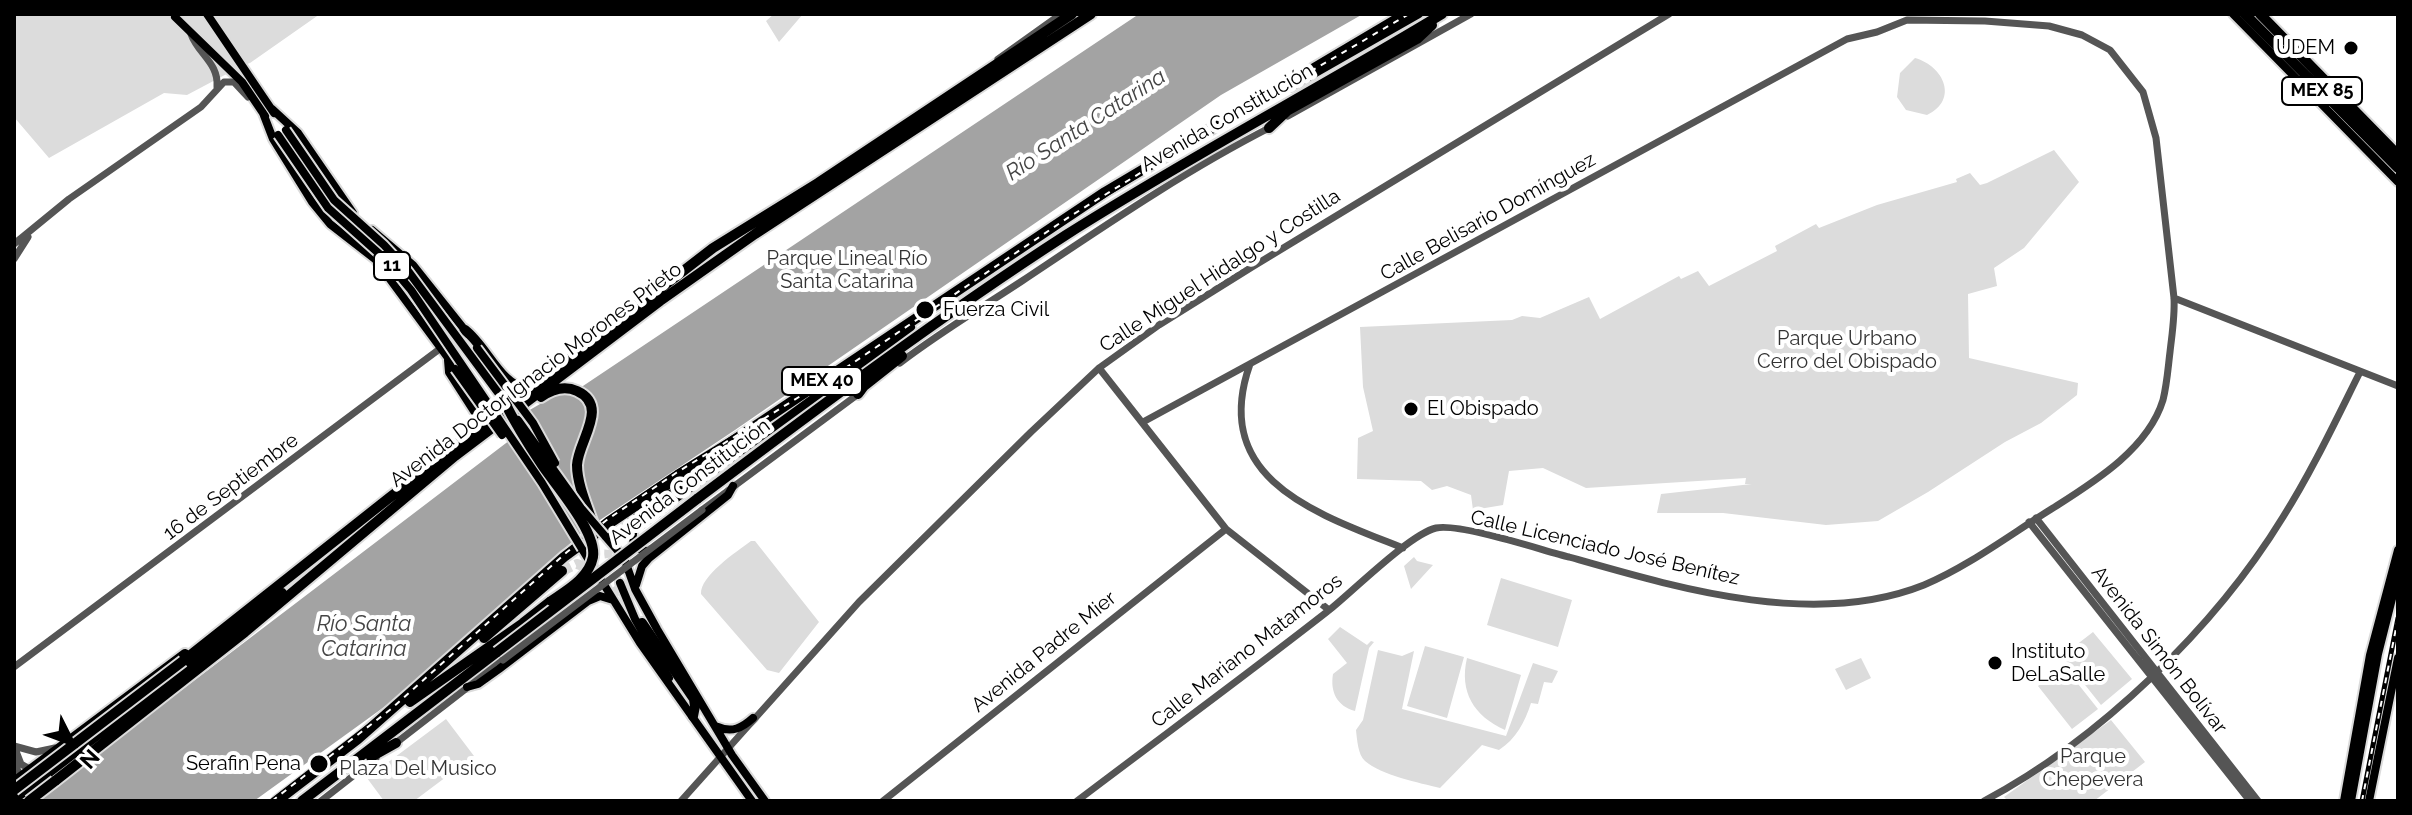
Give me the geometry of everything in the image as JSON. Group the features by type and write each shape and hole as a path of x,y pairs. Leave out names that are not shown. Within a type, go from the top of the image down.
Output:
{"highway":[{"name":"Avenida Doctor Ignacio Morones Prieto","path":"24,796 183,661 713,248 780,208 1072,14"},
{"name":"Avenida Doctor Ignacio Morones Prieto","path":"24,796 168,694 416,488 541,390 720,258 1091,14"},
{"name":"Avenida Constitución","path":"277,801 358,739 564,557 613,521 1105,192 1405,14"},
{"name":"MEX 85","path":"2245,14 2398,168"},
{"path":"1269,128 1287,111 1417,39 1440,15"},
{"name":"Avenida Constitución","path":"302,801 450,687 500,656 699,504 836,394 938,323 1064,237 1440,15"},
{"name":"MEX 85","path":"2263,15 2398,155"},
{"path":"858,394 938,323"},
{"path":"465,330 512,384 528,390"},
{"path":"452,364 450,372 477,414 475,431"},
{"path":"416,488 535,401 550,391 564,388 585,396 592,409 577,467 595,523"},
{"path":"450,687 470,665 585,575 593,559 592,544 574,511 521,433 504,401"},
{"path":"14,799 24,796 55,767 266,605 320,568"},
{"path":"464,647 484,638 562,571"},
{"path":"358,739 526,621"},
{"path":"642,623 694,699 693,716"},
{"path":"21,777 181,656 224,629"},
{"path":"312,801 396,743"}],"main road":[{"name":"11","path":"207,14 328,208 384,258 411,290 522,453 613,600 752,801"},
{"name":"Avenida Constitución","path":"633,525 915,325 1111,194 1246,112 1419,14"},
{"name":"MEX 85","path":"2233,14 2398,182"},
{"name":"11","path":"175,17 268,111"},
{"path":"268,111 298,133 345,204 360,221 413,265 465,330 533,423 563,482"},
{"path":"268,111 273,139 324,217 375,259 502,435 522,453"},
{"name":"11","path":"282,132 334,200 408,271 563,482 607,535 627,564 635,589 657,629 728,747 765,801"},
{"path":"2378,134 2398,148"},
{"path":"324,217 330,205 345,204"},
{"path":"426,329 435,333 444,331 453,315"},
{"path":"452,364 460,351 477,347"},
{"path":"635,589 642,566 728,495 733,486"},
{"path":"633,525 633,542 638,549 658,550"},
{"path":"607,535 623,534 633,525"},
{"path":"2344,801 2370,655 2398,550"},
{"path":"2351,801 2378,654 2398,575"},
{"path":"620,583 635,619 668,672 669,682"},
{"path":"467,687 478,684 588,601 600,596 613,600"},
{"path":"2369,801 2398,658"},
{"path":"715,724 718,728 731,730 753,718"}],"street":[{"name":"Avenida Doctor Ignacio Morones Prieto","path":"990,68 1003,54 1061,14"},
{"name":"Avenida Constitución","path":"699,504 733,486 963,318 1097,230 1187,173 1471,14"},
{"name":"Calle Miguel Hidalgo y Costilla","path":"681,801 859,602 1099,368 1159,325 1263,260 1669,14"},
{"name":"Calle Licenciado José Benítez","path":"1437,528 1452,528 1509,541 1715,595 1840,604 1895,595 1948,574 2085,488 2139,441 2153,421 2162,400 2175,315 2156,138 2143,92 2110,50 2082,35 2057,28 1985,21 1907,20 1847,39"},
{"path":"191,34 197,48 215,69 218,79 216,90"},
{"name":"Calle Belisario Domínguez","path":"1143,422 1847,39"},
{"path":"14,244 69,199 201,107 224,82 234,82 268,111"},
{"path":"14,259 32,231"},
{"path":"2174,298 2398,386"},
{"name":"16 de Septiembre","path":"14,667 465,330"},
{"path":"1250,364 1240,397 1239,416 1241,431 1255,460 1297,500 1325,517 1403,548"},
{"path":"1099,368 1226,529 1329,610"},
{"path":"1984,801 2064,751 2154,675 2220,604 2270,537 2315,460 2360,372"},
{"name":"Avenida Simón Bolívar","path":"2032,520 2250,801"},
{"name":"Calle Mariano Matamoros","path":"1077,801 1329,610 1415,538 1437,528"},
{"name":"Avenida Padre Mier","path":"883,801 1226,529"},
{"path":"321,801 467,687 500,656"},
{"name":"Avenida Simón Bolívar","path":"2154,675 2258,801"},
{"path":"14,746 36,752 58,748"},
{"path":"14,746 21,764 24,796"},
{"path":"14,760 21,777"},
{"path":"21,777 55,767"},
{"path":"40,801 46,779 55,767"}],"green space":[{"path":"14,14 320,14 250,63 241,66 251,82 236,69 187,95 164,93 49,158 14,117"},
{"path":"774,14 803,14 779,42 766,21"},
{"path":"1915,58 1934,68 1944,84 1943,101 1927,115 1906,110 1897,97 1900,73"},
{"name":"Parque Urbano Cerro del Obispado","path":"2054,150 2079,182 2024,248 1994,268 1997,286 1968,294 1969,358 2078,383 2077,395 2041,423 1878,521 1826,525 1723,513 1657,513 1661,494 1752,484 1745,484 1746,478 1586,488 1543,468 1509,471 1503,505 1473,510 1471,495 1447,486 1432,490 1421,481 1357,479 1358,438 1373,431 1363,387 1360,327 1512,320 1522,316 1540,318 1589,297 1600,319 1679,276 1681,279 1698,271 1709,286 1777,251 1775,246 1816,224 1819,228 1877,205 1957,182 1956,179 1970,173 1980,185 1987,183"},
{"path":"755,541 819,622 779,673 767,670 701,594 712,572"},
{"path":"1414,557 1417,561 1433,565 1411,589 1404,566"},
{"path":"1501,578 1572,600 1558,647 1487,625"},
{"path":"1340,627 1367,645 1374,642 1369,648 1355,711 1339,702 1333,687 1333,674 1347,663 1328,639"},
{"path":"2093,632 2132,679 2101,705 2062,656"},
{"path":"1425,646 1464,657 1447,718 1407,706"},
{"path":"1378,650 1402,656 1414,651 1402,709 1506,736 1533,663 1558,671 1552,683 1544,682 1538,704 1531,703 1523,723 1510,741 1499,750 1482,745 1440,788 1381,770 1361,755 1356,730 1363,720"},
{"path":"1467,658 1521,675 1505,730 1485,718 1471,702 1465,682"},
{"path":"1861,658 1871,678 1846,690 1835,669"},
{"path":"2063,665 2098,709 2072,729 2038,686"},
{"name":"Plaza Del Musico","path":"446,719 474,756 414,801 384,801 367,778"},
{"name":"Parque Chepevera","path":"2111,720 2145,762 2094,801 2008,801 2004,797"}],"water":[{"name":"Río Santa Catarina","path":"1139,14 1363,14 1221,95 585,530 409,689 254,801 36,801 535,421 528,411 566,389 574,392"}],"tunnel":[{"path":"618,580 608,554 609,547 616,535 631,521"},
{"path":"562,571 577,564 591,569 632,611"}],"railway":[{"path":"272,801 391,709 608,519 841,371 1069,217 1210,130 1409,14"},
{"path":"2362,801 2398,618"}],"place":[{"name":"UDEM","path":"2351,48"},
{"name":"Fuerza Civil","path":"925,310"},
{"name":"El Obispado","path":"1411,409"},
{"name":"Instituto DeLaSalle","path":"1995,663"},
{"name":"Serafin Pena","path":"319,764"}],"park label":[{"name":"Parque Lineal Río Santa Catarina","path":"847,270"}]}
